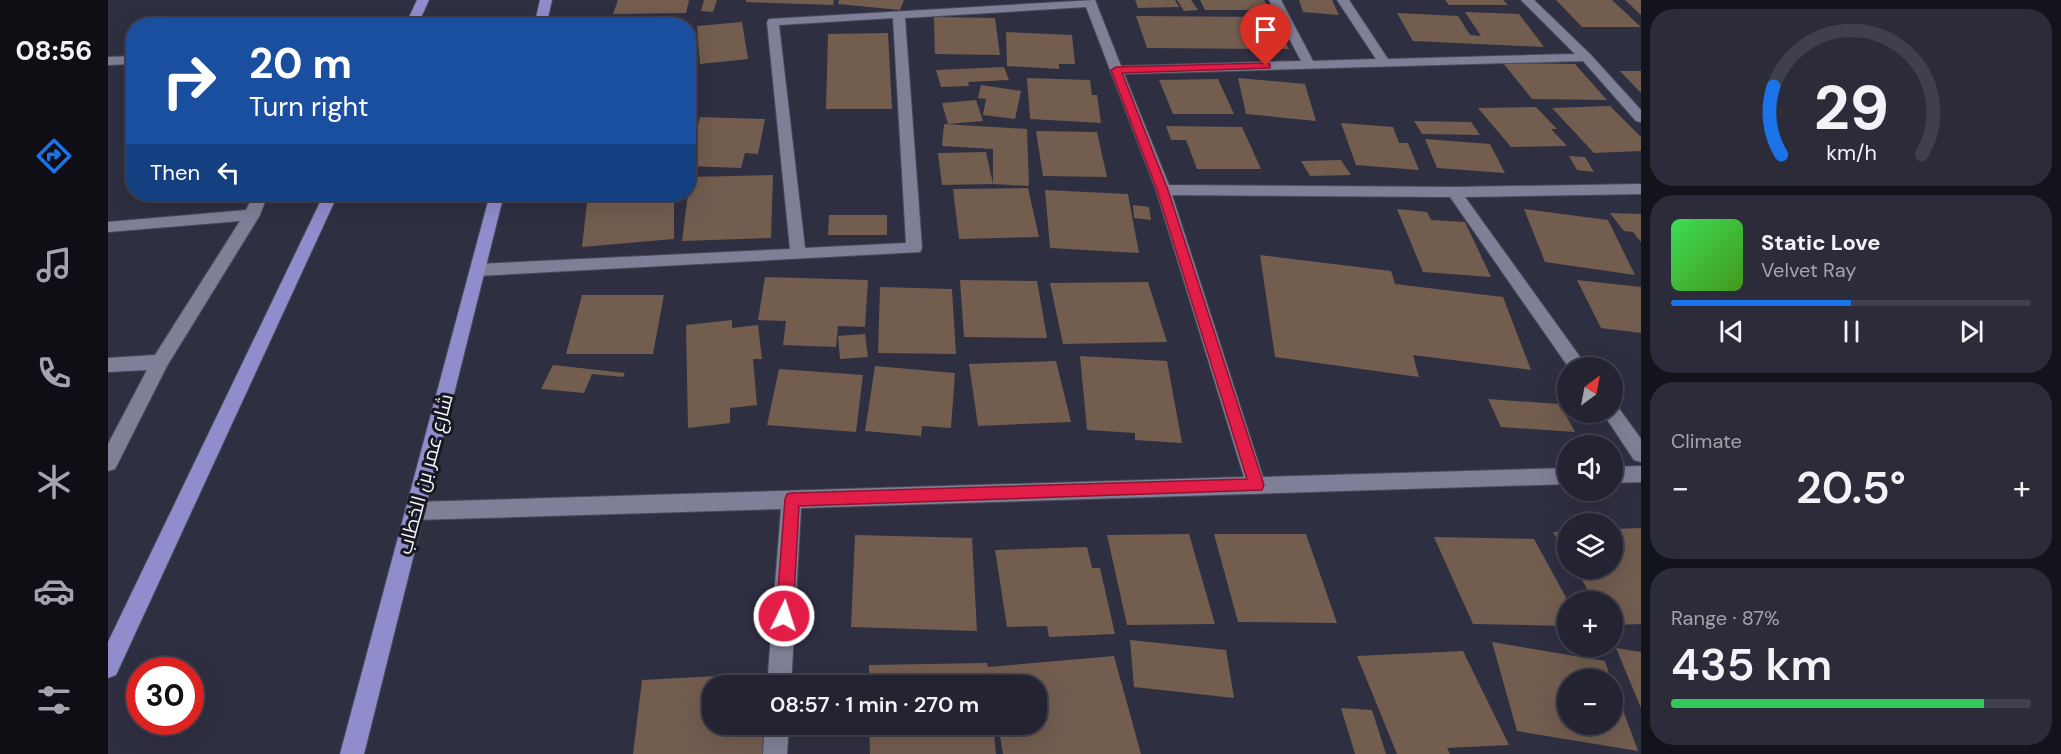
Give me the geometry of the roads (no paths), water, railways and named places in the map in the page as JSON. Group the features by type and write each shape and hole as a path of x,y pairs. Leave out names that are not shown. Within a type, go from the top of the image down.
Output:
{"main road":[{"path":"415,18 423,0"},
{"path":"542,18 546,0"},
{"path":"108,667 329,201"},
{"name":"شارع عمر بن الخطاب","path":"352,754 495,201"}],"street":[{"path":"1275,0 1309,65"},
{"path":"1343,0 1385,63"},
{"path":"1527,0 1586,57 1641,118"},
{"path":"798,254 773,22 1089,2 1163,190 1256,485"},
{"path":"478,270 914,248 899,14"},
{"path":"1116,70 1586,57"},
{"path":"108,62 126,61"},
{"path":"1163,190 1454,192 1641,189"},
{"path":"1454,192 1571,357"},
{"path":"108,463 160,362 252,215 258,201"},
{"path":"108,227 252,215"},
{"path":"108,365 160,362"},
{"path":"1619,423 1641,454"},
{"path":"1623,475 1641,474"},
{"path":"415,510 1557,476"},
{"path":"780,675 792,499"},
{"path":"775,754 776,735"}]}
